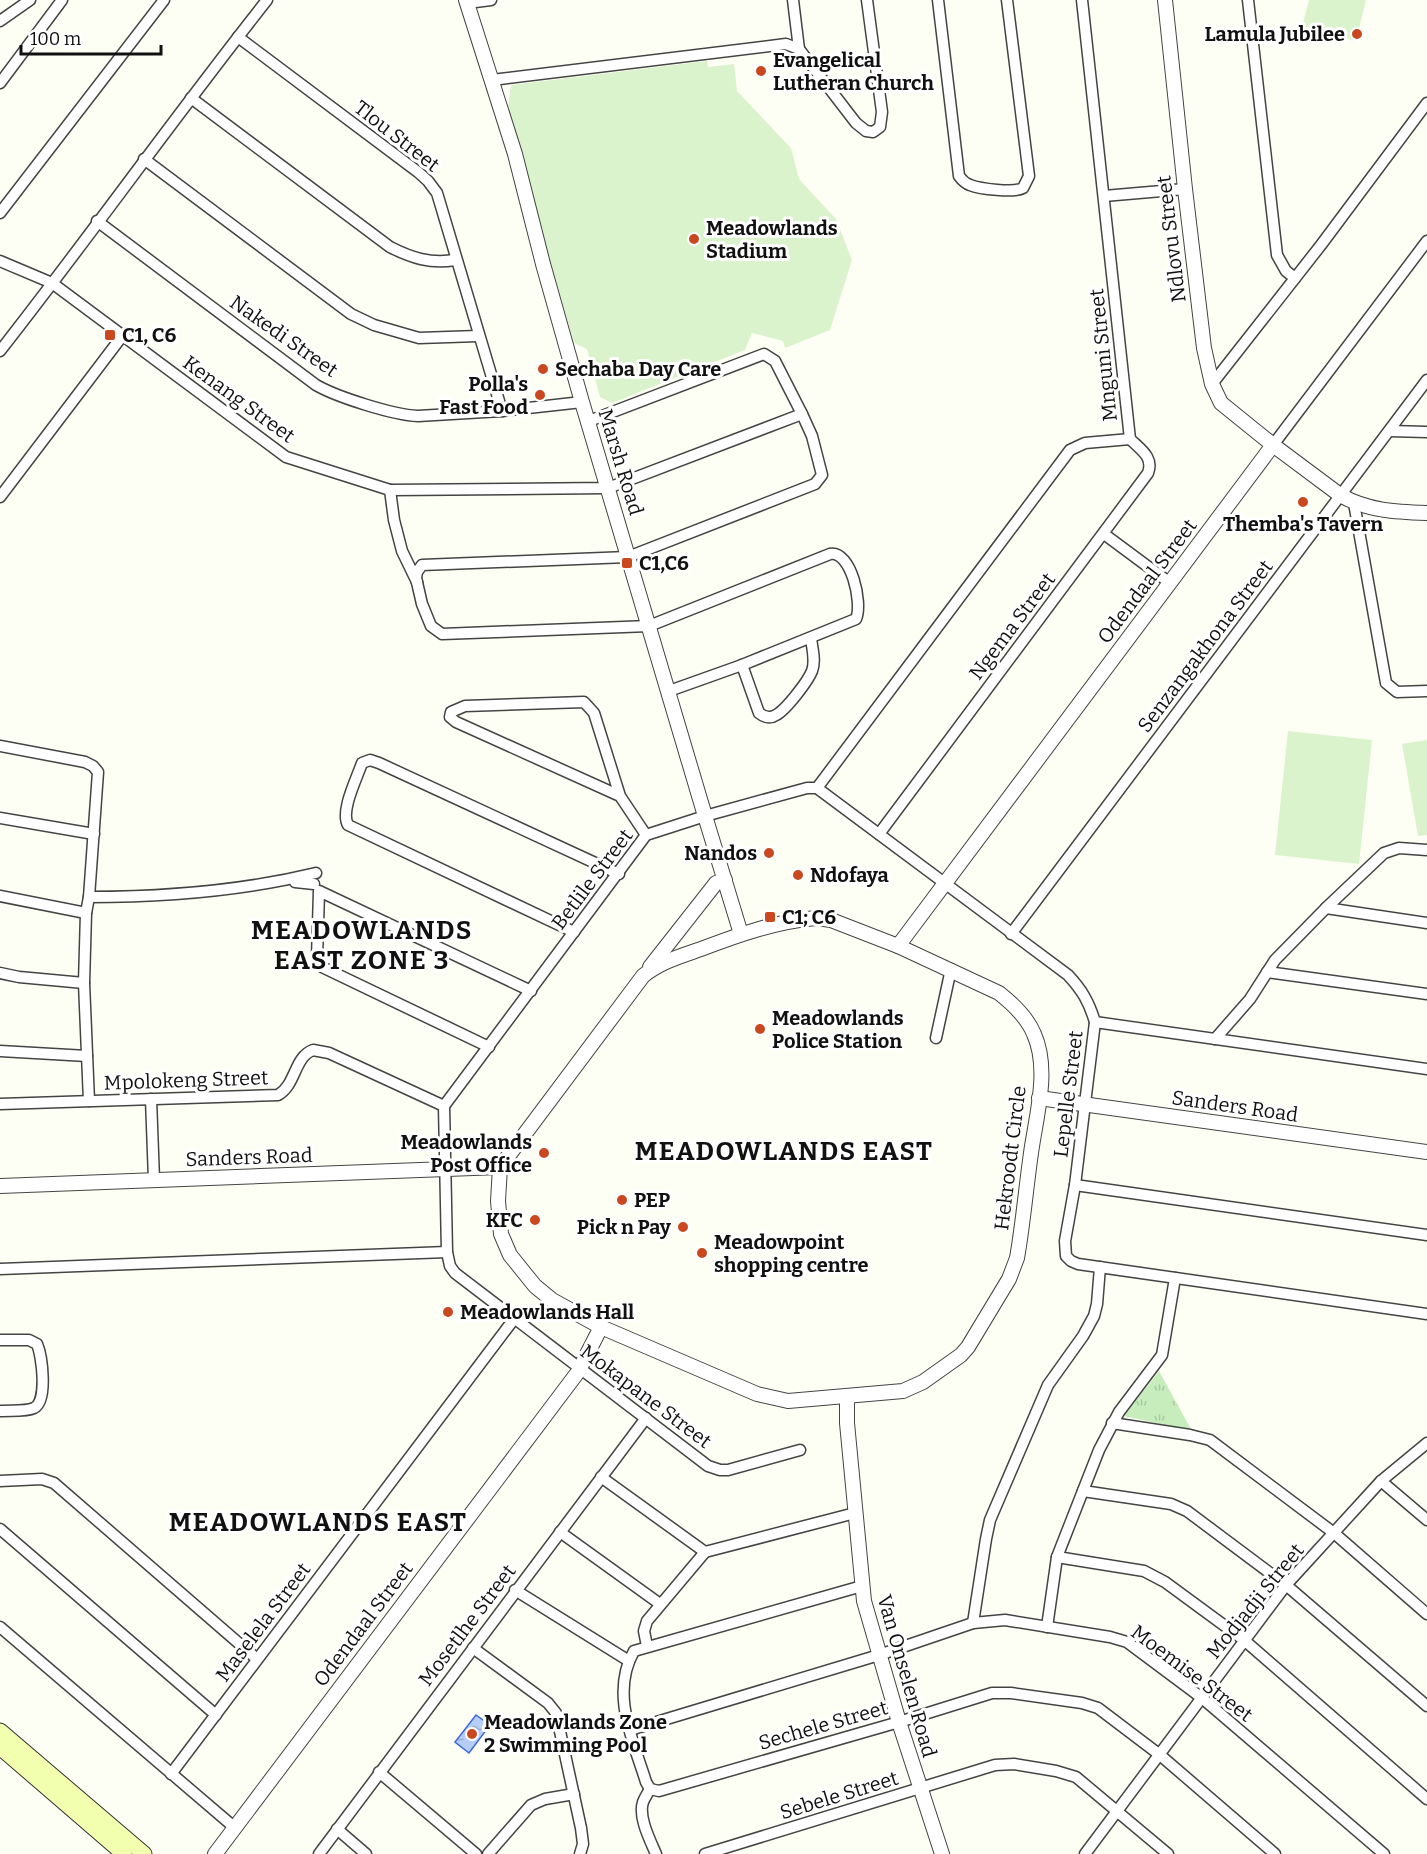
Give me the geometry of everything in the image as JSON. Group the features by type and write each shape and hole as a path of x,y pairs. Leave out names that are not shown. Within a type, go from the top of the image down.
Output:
{"main road":[{"path":"0,1731 144,1854"},
{"path":"0,1747 124,1854"}],"street":[{"path":"0,21 30,0"},
{"path":"0,83 62,0"},
{"path":"0,213 164,0"},
{"path":"0,351 190,98 267,0"},
{"path":"466,1 491,0"},
{"path":"793,0 799,49"},
{"path":"492,80 791,45 799,49 856,123 866,131 873,132 882,123 882,112 867,0"},
{"path":"938,0 959,176 970,186 1012,191 1023,188 1029,176 1007,0"},
{"name":"Mnguni Street","path":"817,788 1070,450 1085,443 1130,439 1082,0"},
{"name":"Ndlovu Street","path":"1165,0 1204,348 1212,384 1218,398 1227,409 1273,445 1354,503 1378,510 1427,513"},
{"path":"1248,0 1277,255 1286,272 1295,278"},
{"name":"Marsh Road","path":"466,1 515,154 582,402 741,934"},
{"name":"Tlou Street","path":"238,37 428,181 437,193 501,411"},
{"path":"190,98 390,247 427,261 455,260"},
{"path":"1212,384 1427,104"},
{"path":"144,159 351,314 374,325 419,338 478,336"},
{"path":"1104,196 1185,189"},
{"name":"Nakedi Street","path":"97,221 326,391 412,416 501,411 582,402"},
{"name":"Odendaal Street","path":"898,946 1427,240"},
{"name":"Kenang Street","path":"0,261 52,283 280,453 292,459 390,490 608,488"},
{"path":"0,497 123,335"},
{"path":"417,582 417,572 422,565 628,557 817,483 822,475 822,469 802,414 775,361 764,354 589,421"},
{"name":"Senzangakhona Street","path":"1011,934 1427,380"},
{"path":"608,488 802,414"},
{"path":"1389,431 1427,432"},
{"name":"Ngema Street","path":"879,834 1104,534 1150,468 1145,454 1130,439"},
{"path":"390,490 394,520 402,551 417,582 426,616 433,629 442,634 649,626 830,554 838,554 846,562 857,591 859,614 852,621 669,691"},
{"path":"1354,503 1386,683 1396,692 1427,691"},
{"path":"1104,534 1170,583"},
{"path":"742,665 759,713 765,717 775,716 784,708 812,671 814,661 811,638"},
{"path":"620,796 456,722 450,717 454,710 465,706 584,702 594,713 620,796 646,835"},
{"path":"0,746 85,762 95,768 99,776 86,914 84,983 89,1101"},
{"path":"574,932 348,825 345,819 346,808 362,763 370,760 379,763 619,874"},
{"path":"817,788 945,884"},
{"name":"Betlile Street","path":"444,1106 646,835 794,790 817,788"},
{"path":"0,818 94,834"},
{"path":"1215,1039 1250,999 1275,960 1384,853 1399,848 1427,850"},
{"path":"696,909 718,857"},
{"path":"643,976 716,883 725,880"},
{"path":"89,897 208,891 286,881 316,883 531,991"},
{"path":"316,883 317,958 322,967 489,1047"},
{"name":"Lepelle Street","path":"945,884 1068,975 1089,1001 1095,1022 1065,1249 1066,1256 1071,1261 1100,1267"},
{"path":"0,896 86,914"},
{"path":"1326,908 1427,923"},
{"name":"Hekroodt Circle","path":"816,918 831,920 951,969 999,993 1011,1003 1035,1035 1040,1058 1039,1098 1017,1258 1009,1278 976,1336 961,1355 913,1387 886,1393 788,1401 772,1399 601,1327 552,1300 523,1273 510,1255 501,1234 500,1167 643,976 667,961 741,934 794,920 816,918"},
{"path":"936,1038 951,969"},
{"path":"1267,972 1427,994"},
{"path":"0,973 84,983"},
{"path":"1095,1022 1427,1069"},
{"name":"Mpolokeng Street","path":"0,1104 278,1095 290,1084 304,1055 312,1050 328,1053 444,1106"},
{"path":"0,1051 87,1056"},
{"name":"Sanders Road","path":"1039,1098 1427,1152"},
{"path":"152,1099 154,1180"},
{"path":"444,1106 446,1170"},
{"name":"Sanders Road","path":"0,1186 500,1167"},
{"name":"Mokapane Street","path":"446,1170 447,1252 450,1266 455,1273 708,1466 720,1470 745,1467 800,1450"},
{"path":"1075,1185 1427,1235"},
{"path":"0,1269 447,1252"},
{"path":"973,1623 990,1520 1048,1385 1083,1336 1094,1316 1100,1267 1427,1314"},
{"path":"1047,1627 1057,1557 1112,1423 1162,1355 1175,1278"},
{"name":"Maselela Street","path":"171,1774 514,1319"},
{"name":"Odendaal Street","path":"214,1854 581,1368 601,1327"},
{"path":"0,1340 29,1340 37,1344 43,1385 42,1397 38,1406 30,1409 0,1410"},
{"name":"Van Onselen Road","path":"847,1396 855,1513 866,1608 899,1722 942,1854"},
{"name":"Mosetlhe Street","path":"318,1854 646,1418"},
{"path":"1112,1423 1210,1440 1334,1533 1427,1614"},
{"name":"Modjadji Street","path":"1085,1854 1287,1585 1381,1481 1427,1443"},
{"path":"601,1477 705,1552"},
{"path":"0,1481 42,1479 54,1483 257,1659"},
{"path":"1381,1481 1427,1521"},
{"path":"1083,1491 1144,1499 1178,1507 1287,1585 1427,1706"},
{"path":"647,1646 644,1631 647,1621 705,1552 855,1513"},
{"path":"0,1529 216,1715"},
{"path":"560,1532 660,1604"},
{"path":"1057,1557 1135,1569 1152,1574 1244,1640 1427,1799"},
{"path":"656,1854 648,1834 642,1808 642,1803 650,1789 625,1718 623,1692 629,1661 634,1651 862,1586"},
{"path":"515,1590 629,1661"},
{"name":"Moemise Street","path":"630,1730 879,1655 973,1623 1005,1620 1110,1637 1127,1642 1202,1698 1384,1854"},
{"path":"0,1627 234,1827"},
{"path":"472,1648 553,1708 559,1722 582,1837 580,1854"},
{"name":"Sechele Street","path":"650,1789 659,1791 992,1693 1011,1693 1093,1706 1160,1755 1275,1854"},
{"name":"Sebele Street","path":"705,1854 995,1765 1014,1764 1076,1777 1168,1854"},
{"path":"379,1772 476,1854"},
{"path":"488,1854 531,1805 545,1799 574,1794"},
{"path":"337,1829 366,1854"}],"green space":[{"path":"1309,0 1366,0 1356,41 1302,27"},
{"name":"Meadowlands Stadium","path":"707,61 708,67 734,64 737,91 791,148 799,179 836,219 852,260 830,330 785,348 783,341 752,333 745,350 612,403 600,397 587,349 574,343 507,114 511,85"},
{"path":"1288,731 1372,740 1359,864 1275,855"},
{"path":"1427,740 1427,835 1418,836 1402,744"},
{"path":"1159,1371 1192,1431 1124,1416"}],"water":[{"name":"Meadowlands Zone 2 Swimming Pool","path":"476,1715 490,1725 469,1753 455,1742"}],"place":[{"name":"Lamula Jubilee","path":"1357,34"},
{"name":"Evangelical Lutheran Church","path":"761,71"},
{"name":"Meadowlands Stadium","path":"694,239"},
{"name":"C1, C6","path":"110,335"},
{"name":"Sechaba Day Care","path":"543,369"},
{"name":"Polla's Fast Food","path":"540,395"},
{"name":"Themba's Tavern","path":"1303,502"},
{"name":"C1,C6","path":"627,563"},
{"name":"Nandos","path":"769,853"},
{"name":"Ndofaya","path":"798,875"},
{"name":"C1; C6","path":"770,917"},
{"name":"Meadowlands Police Station","path":"760,1029"},
{"name":"Meadowlands Post Office","path":"544,1153"},
{"name":"PEP","path":"622,1200"},
{"name":"KFC","path":"535,1220"},
{"name":"Pick n Pay","path":"683,1227"},
{"name":"Meadowpoint shopping centre","path":"702,1253"},
{"name":"Meadowlands Hall","path":"448,1312"},
{"name":"Meadowlands Zone 2 Swimming Pool","path":"472,1734"}],"district":[{"name":"MEADOWLANDS EAST ZONE 3","path":"362,945"},
{"name":"MEADOWLANDS EAST","path":"784,1151"},
{"name":"MEADOWLANDS EAST","path":"318,1522"}]}
